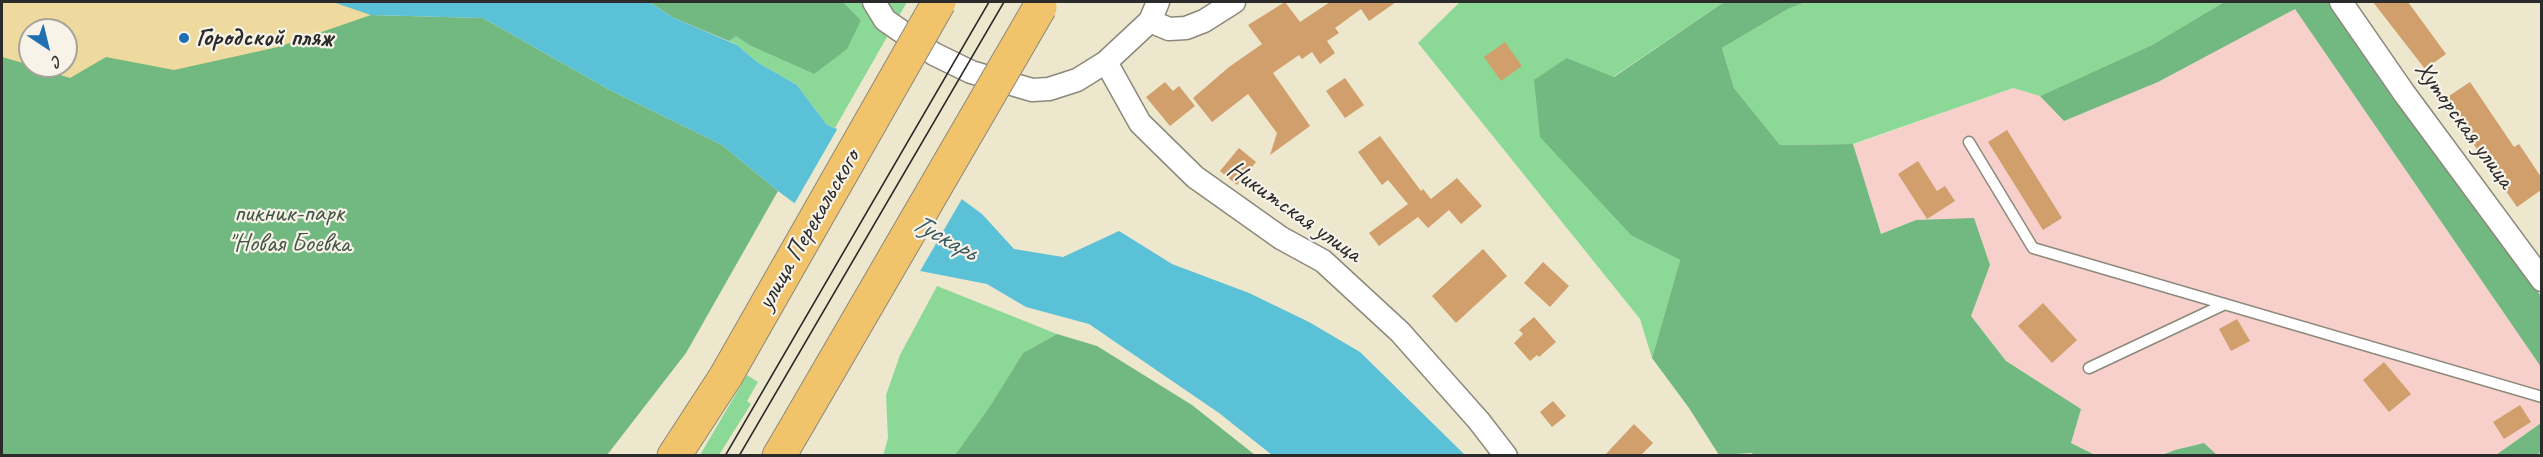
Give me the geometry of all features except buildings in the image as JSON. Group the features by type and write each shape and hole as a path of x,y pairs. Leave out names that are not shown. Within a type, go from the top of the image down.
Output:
{"main road":[{"name":"улица Перекальского","path":"674,456 726,376 939,2"},
{"path":"778,456 1041,4"}],"street":[{"path":"874,2 885,20 934,54 971,72 1032,90 1048,89 1077,80 1106,62 1154,11 1169,29 1186,28 1204,21 1234,2"},
{"name":"Хуторская улица","path":"2341,2 2404,93 2541,280"},
{"name":"Никитская улица","path":"1106,62 1140,123 1195,177 1281,237 1323,261 1400,332 1479,421 1506,456"}],"lane":[{"path":"1969,142 2033,248 2541,397"},
{"path":"2089,368 2225,304"}],"shaded area":[{"path":"2295,9 2541,367 2541,423 2496,455 2217,456 2204,443 2162,455 2095,455 2071,443 2081,409 2006,361 1971,316 1990,265 1916,220 1881,234 1853,145 2013,88 2040,96 2064,121 2158,82"}],"green space":[{"name":"пикник-парк \"Новая Боевка","path":"2,2 333,2 371,15 483,18 608,89 722,145 778,191 686,353 607,455 2,455"},
{"path":"649,2 843,2 861,20 847,49 814,74 751,46 736,36 729,41 674,18"},
{"path":"843,2 907,2 835,128 827,125 797,85 757,62 729,41 736,35 751,46 814,74 861,20"},
{"path":"1460,2 1724,2 1613,77 1567,58 1632,236 1680,260 1652,358 1640,319 1418,43"},
{"path":"1724,2 1806,2 1788,9 1722,48 1734,88 1780,145 1853,144 1881,234 1916,220 1974,218 1990,265 1971,316 2006,361 2081,409 2071,443 2095,455 1754,456 1752,453 1719,455 1689,408 1652,358 1680,260 1632,236 1540,137 1534,80 1567,58 1614,77"},
{"path":"1806,2 2224,2 2152,45 2040,96 2013,88 1853,144 1780,145 1734,88 1722,48 1788,9"},
{"path":"2224,2 2332,2 2541,296 2541,367 2295,9 2158,82 2064,121 2040,96 2152,45"},
{"path":"937,286 1057,334 1023,353 990,406 955,455 883,456 888,438 886,395 900,355"},
{"path":"1057,334 1097,346 1192,405 1255,455 955,455 990,406 1023,353"},
{"path":"747,375 758,382 747,401 751,404 719,455 700,455"},
{"path":"2541,423 2541,452 2536,455 2496,455"},
{"path":"2204,443 2217,455 2162,455 2175,450"}],"sand":[{"name":"Городской пляж","path":"2,2 333,2 371,15 278,47 174,70 106,57 78,73 78,18 18,18 18,62 2,57"}],"water":[{"name":"Тускарь","path":"333,2 649,2 674,18 737,45 757,62 797,85 827,125 902,155 982,214 1014,249 1063,257 1119,231 1172,264 1249,293 1309,322 1360,352 1465,455 1272,455 1219,413 1089,324 1026,307 987,284 910,269 836,234 722,145 608,89 483,18 371,15"}],"pier":[{"path":"839,126 904,153 963,197 919,273 909,271 835,236 793,206"}],"tram line":[{"path":"725,456 989,2"},
{"path":"739,456 1004,2"}],"place":[{"name":"Городской пляж","path":"184,38"}]}
